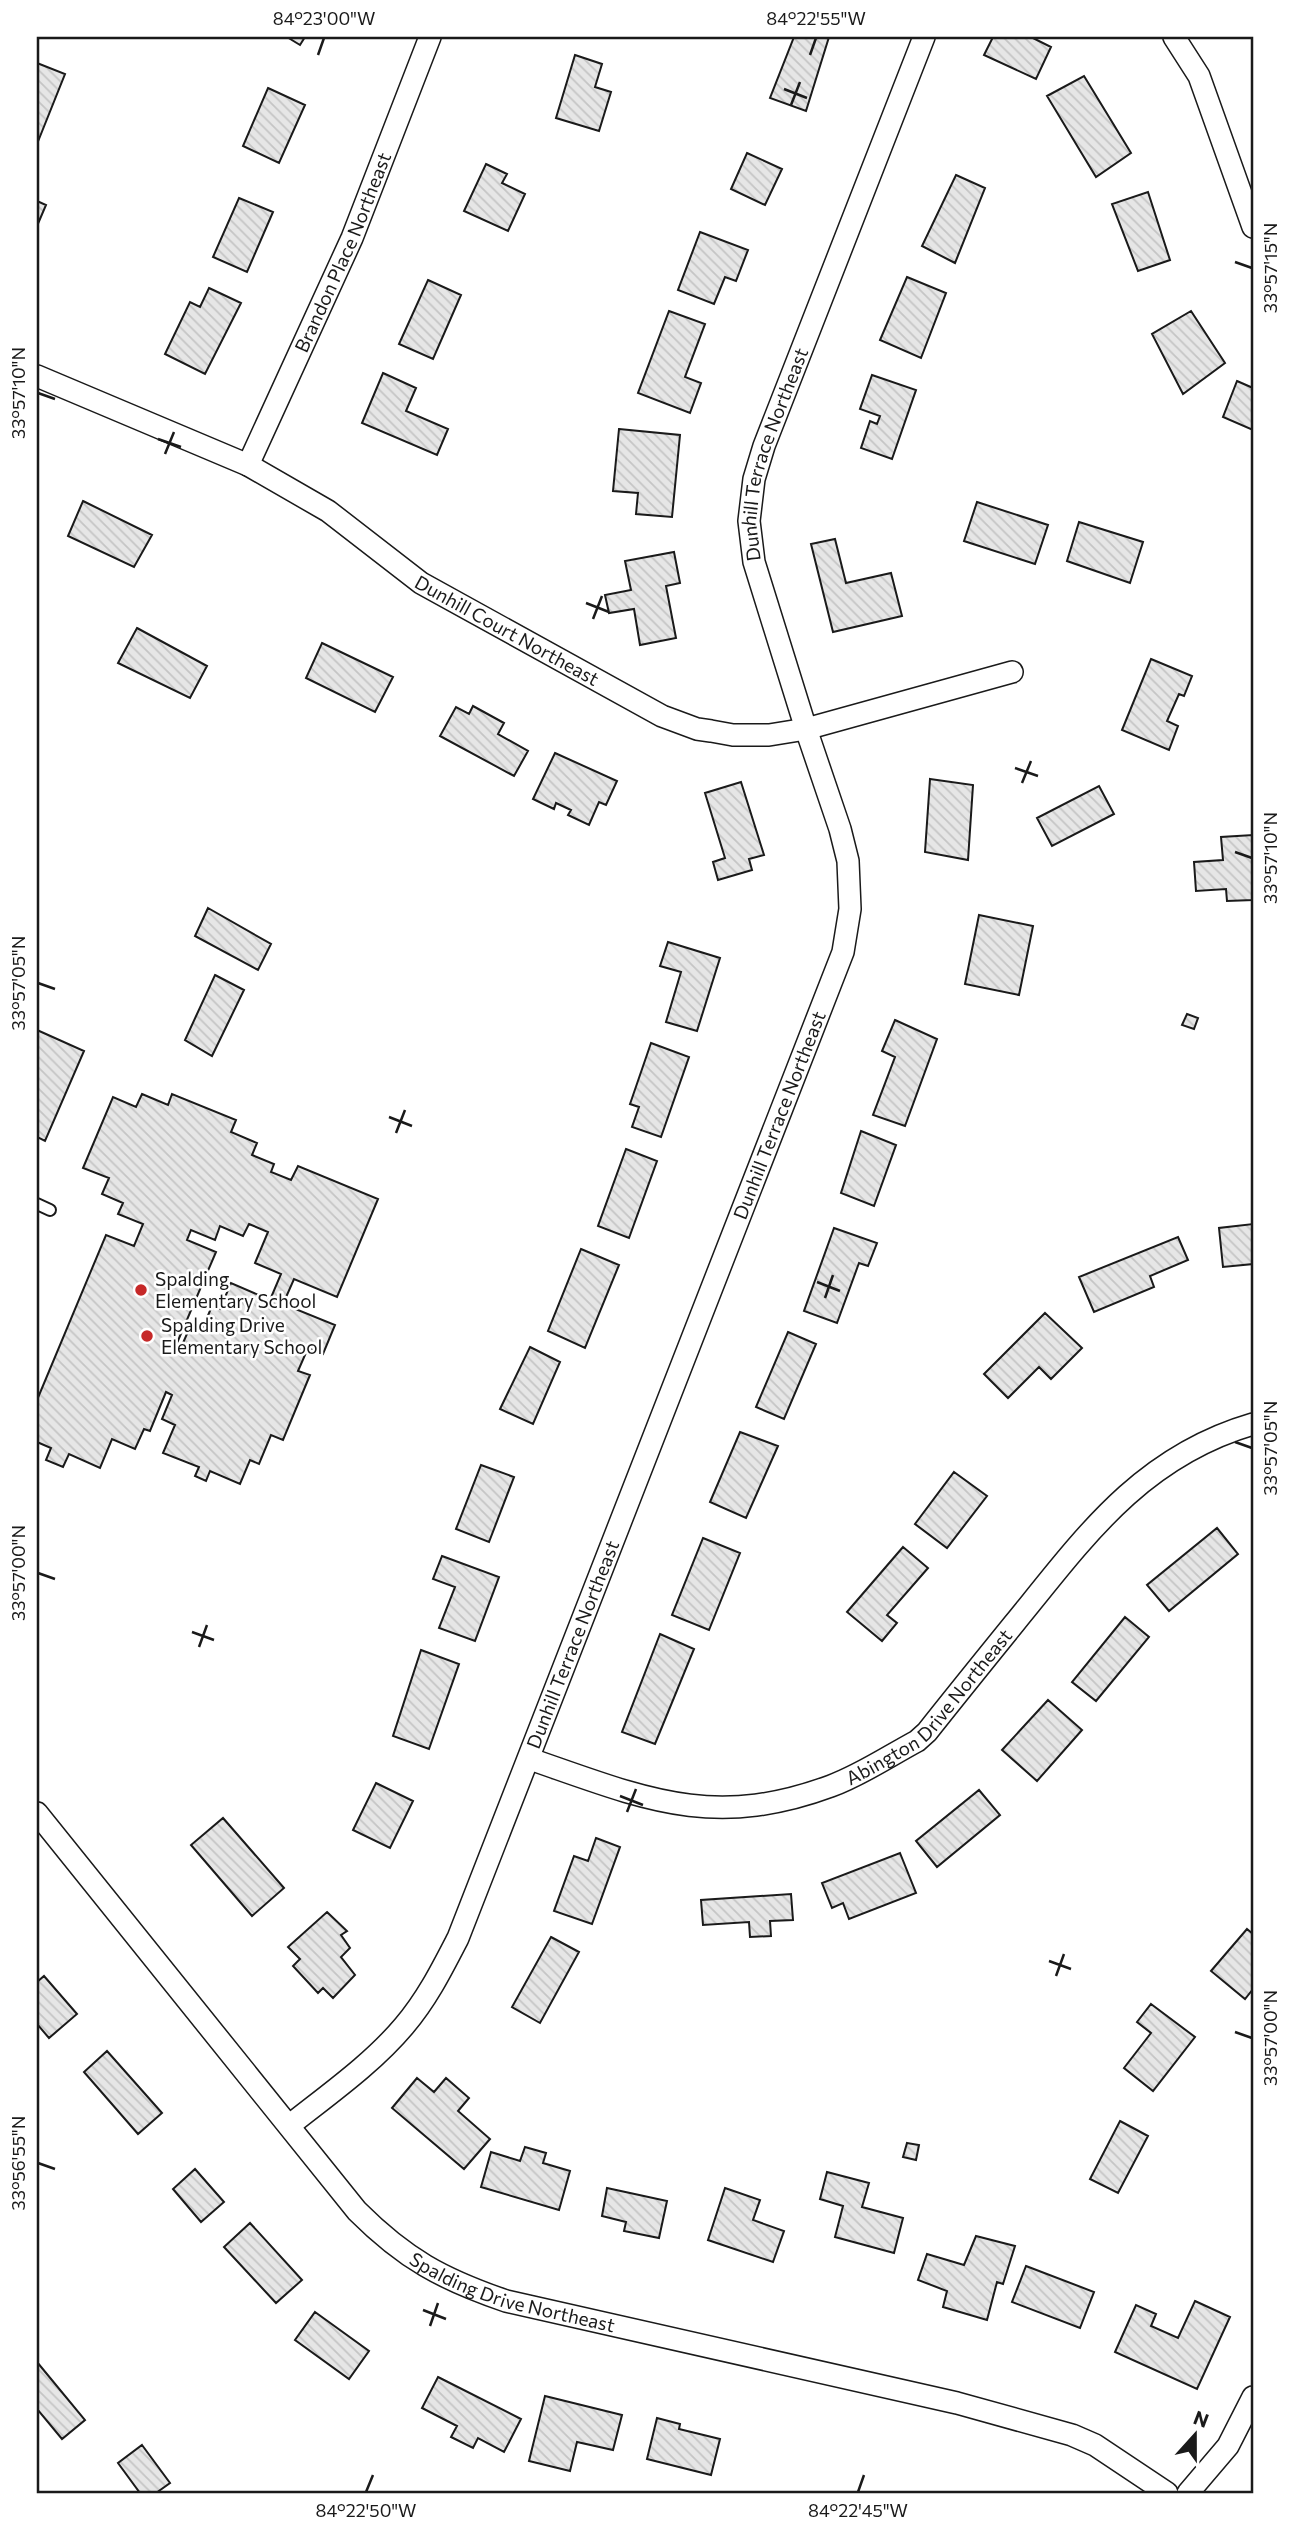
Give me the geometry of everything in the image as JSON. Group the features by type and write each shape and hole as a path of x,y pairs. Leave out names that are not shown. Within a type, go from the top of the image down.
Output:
{"street":[{"name":"Brandon Place Northeast","path":"248,466 352,238 430,37"},
{"name":"Dunhill Terrace Northeast","path":"290,2125 378,2054 405,2025 430,1992 458,1938 843,952 850,909 848,861 754,562 750,521 754,479 769,433 925,37"},
{"path":"1174,37 1199,76 1253,227"},
{"name":"Dunhill Court Northeast","path":"37,376 248,466 328,511 421,583 663,716 696,729 733,735 769,735 806,729 1012,672"},
{"name":"Abington Drive Northeast","path":"530,1759 642,1797 695,1807 768,1805 833,1786 917,1741 927,1732 1084,1536 1116,1503 1149,1475 1193,1448 1253,1424"},
{"name":"Spalding Drive Northeast","path":"37,1813 358,2211 378,2232 416,2262 460,2285 506,2301 957,2403 1060,2432 1095,2445 1167,2493"},
{"path":"1188,2493 1228,2446 1253,2397"}],"lane":[{"path":"37,1205 50,1210"}],"building":[{"path":"287,37 305,37 300,45"},
{"path":"794,37 829,37 806,111 770,98"},
{"path":"993,37 1031,37 1051,47 1036,79 984,55"},
{"path":"575,55 602,64 595,87 611,92 599,131 556,118"},
{"path":"37,63 65,74 37,144"},
{"path":"1084,76 1131,153 1096,177 1047,96"},
{"path":"268,88 305,105 279,163 243,146"},
{"path":"747,153 782,169 765,205 731,189"},
{"path":"486,164 507,174 502,183 525,194 508,231 464,211"},
{"path":"956,175 985,188 955,263 922,246"},
{"path":"1148,192 1170,260 1138,271 1112,204"},
{"path":"239,198 273,212 247,272 213,257"},
{"path":"37,201 46,205 37,226"},
{"path":"700,232 748,250 736,281 725,277 714,304 678,290"},
{"path":"907,277 946,293 921,358 880,340"},
{"path":"428,280 461,295 433,359 399,344"},
{"path":"209,288 241,303 205,374 165,354 190,302 200,307"},
{"path":"669,311 705,324 685,377 701,383 690,413 638,393"},
{"path":"1191,311 1225,363 1183,394 1152,334"},
{"path":"383,373 416,388 406,411 448,429 437,455 362,423"},
{"path":"872,375 916,390 892,459 861,448 870,421 877,424 880,416 860,409"},
{"path":"1237,381 1253,388 1253,430 1223,417"},
{"path":"619,429 680,435 672,517 636,514 638,493 613,491"},
{"path":"83,501 152,535 134,567 68,536"},
{"path":"977,502 1048,525 1035,564 964,541"},
{"path":"1079,522 1143,542 1130,583 1067,561"},
{"path":"835,539 846,583 891,573 902,616 833,632 811,544"},
{"path":"674,552 680,583 666,586 676,638 640,645 634,609 609,613 605,595 631,590 625,561"},
{"path":"137,628 207,666 190,698 118,663"},
{"path":"322,643 393,677 375,712 306,678"},
{"path":"1151,659 1192,676 1184,696 1179,694 1167,721 1178,726 1169,750 1122,730"},
{"path":"473,706 504,723 498,734 528,751 514,776 440,736 456,707 469,714"},
{"path":"555,753 617,781 606,805 599,802 589,825 568,815 571,810 556,803 554,809 533,799"},
{"path":"930,779 973,785 968,860 925,852"},
{"path":"741,782 764,855 749,859 752,870 718,880 713,862 725,858 705,793"},
{"path":"1099,786 1114,814 1052,846 1037,818"},
{"path":"1253,835 1253,900 1227,901 1226,889 1196,891 1194,862 1223,860 1221,837"},
{"path":"208,908 271,944 258,970 195,936"},
{"path":"979,915 1033,926 1019,995 965,984"},
{"path":"668,942 720,958 697,1031 666,1022 681,972 660,966"},
{"path":"215,975 244,990 212,1056 185,1040"},
{"path":"1187,1014 1198,1018 1194,1029 1182,1025"},
{"path":"895,1020 937,1039 905,1126 873,1115 895,1057 882,1051"},
{"path":"37,1030 84,1051 45,1141 37,1137"},
{"path":"651,1043 689,1057 661,1137 632,1127 639,1107 630,1104"},
{"name":"Spalding Elementary School","path":"142,1094 168,1105 172,1094 236,1120 231,1132 257,1143 252,1155 274,1164 271,1172 291,1180 298,1166 378,1199 337,1297 294,1279 283,1304 335,1325 323,1354 308,1348 298,1371 310,1375 283,1440 271,1435 259,1464 250,1460 240,1484 210,1471 206,1481 195,1476 199,1467 163,1453 175,1425 162,1419 172,1395 166,1392 150,1431 144,1429 135,1449 112,1439 100,1468 69,1454 63,1467 46,1460 51,1448 37,1442 37,1400 106,1235 134,1246 143,1224 118,1214 123,1203 102,1194 109,1178 83,1168 113,1097 136,1107","holes":["249,1224 268,1232 255,1263 281,1274 270,1300 231,1283 220,1309 212,1306 201,1332 190,1327 179,1352 174,1350 216,1252 187,1240 191,1230 215,1240 220,1226 243,1236"]},
{"path":"861,1131 896,1145 874,1206 841,1193"},
{"path":"626,1149 657,1161 629,1238 598,1226"},
{"path":"1253,1224 1253,1264 1223,1267 1219,1228"},
{"path":"834,1228 877,1243 868,1266 859,1263 837,1323 804,1311"},
{"path":"1178,1237 1188,1260 1150,1276 1154,1287 1094,1312 1079,1277"},
{"path":"581,1249 619,1265 585,1348 548,1331"},
{"path":"1045,1313 1082,1348 1051,1379 1039,1367 1008,1398 984,1374"},
{"path":"788,1332 816,1344 784,1419 756,1407"},
{"path":"530,1347 560,1362 533,1424 500,1409"},
{"path":"740,1432 778,1446 746,1518 710,1502"},
{"path":"481,1465 514,1477 489,1542 456,1529"},
{"path":"954,1472 987,1496 947,1548 915,1524"},
{"path":"1217,1528 1238,1554 1169,1611 1147,1585"},
{"path":"703,1538 740,1553 709,1630 672,1615"},
{"path":"903,1547 928,1568 887,1615 897,1623 882,1641 847,1612"},
{"path":"442,1556 499,1577 475,1641 439,1628 455,1587 433,1579"},
{"path":"1125,1617 1149,1637 1096,1701 1072,1682"},
{"path":"660,1634 694,1649 655,1744 622,1732"},
{"path":"421,1650 459,1664 429,1749 393,1736"},
{"path":"1048,1700 1082,1730 1037,1781 1002,1750"},
{"path":"376,1783 413,1801 390,1848 353,1830"},
{"path":"979,1790 1000,1815 937,1867 916,1841"},
{"path":"223,1818 284,1888 252,1916 191,1845"},
{"path":"596,1838 620,1847 592,1924 554,1911 574,1856 588,1861"},
{"path":"900,1853 916,1893 849,1919 843,1903 832,1908 822,1883"},
{"path":"791,1894 793,1920 770,1921 771,1936 750,1937 749,1922 703,1925 701,1900"},
{"path":"327,1912 347,1931 341,1935 350,1948 341,1957 355,1975 333,1998 323,1988 318,1993 293,1966 300,1959 288,1947"},
{"path":"1247,1929 1253,1934 1253,1989 1245,1999 1211,1971"},
{"path":"551,1937 579,1952 540,2023 512,2007"},
{"path":"44,1976 77,2014 49,2038 37,2024 37,1982"},
{"path":"1151,2004 1195,2037 1153,2091 1124,2068 1151,2033 1137,2022"},
{"path":"107,2051 162,2113 138,2134 84,2072"},
{"path":"417,2078 434,2092 446,2078 469,2098 458,2111 490,2139 464,2169 392,2108"},
{"path":"1120,2121 1148,2136 1118,2193 1090,2179"},
{"path":"907,2143 919,2145 916,2160 903,2157"},
{"path":"525,2147 546,2153 543,2163 570,2171 559,2210 481,2187 491,2152 520,2161"},
{"path":"195,2169 224,2202 201,2222 173,2189"},
{"path":"827,2172 869,2183 862,2207 903,2218 894,2253 835,2237 843,2206 820,2199"},
{"path":"607,2188 667,2201 659,2238 624,2231 626,2222 602,2216"},
{"path":"725,2188 760,2200 753,2220 784,2231 773,2262 708,2240"},
{"path":"250,2223 302,2280 276,2303 224,2247"},
{"path":"976,2236 1015,2246 1003,2284 997,2282 987,2320 943,2307 947,2291 918,2280 927,2254 964,2265"},
{"path":"1026,2266 1094,2292 1080,2328 1012,2302"},
{"path":"1195,2301 1230,2317 1197,2389 1115,2352 1136,2305 1156,2314 1151,2326 1178,2338"},
{"path":"315,2312 369,2351 349,2379 295,2340"},
{"path":"37,2362 85,2420 62,2439 37,2409"},
{"path":"438,2377 521,2419 504,2452 478,2438 473,2448 451,2437 457,2426 422,2408"},
{"path":"545,2396 622,2415 613,2450 577,2442 570,2471 529,2461"},
{"path":"657,2418 680,2424 679,2429 720,2439 711,2475 647,2459"},
{"path":"142,2445 170,2483 156,2493 140,2493 118,2463"}],"place":[{"name":"Spalding Elementary School","path":"141,1290"},
{"name":"Spalding Drive Elementary School","path":"147,1336"}]}
